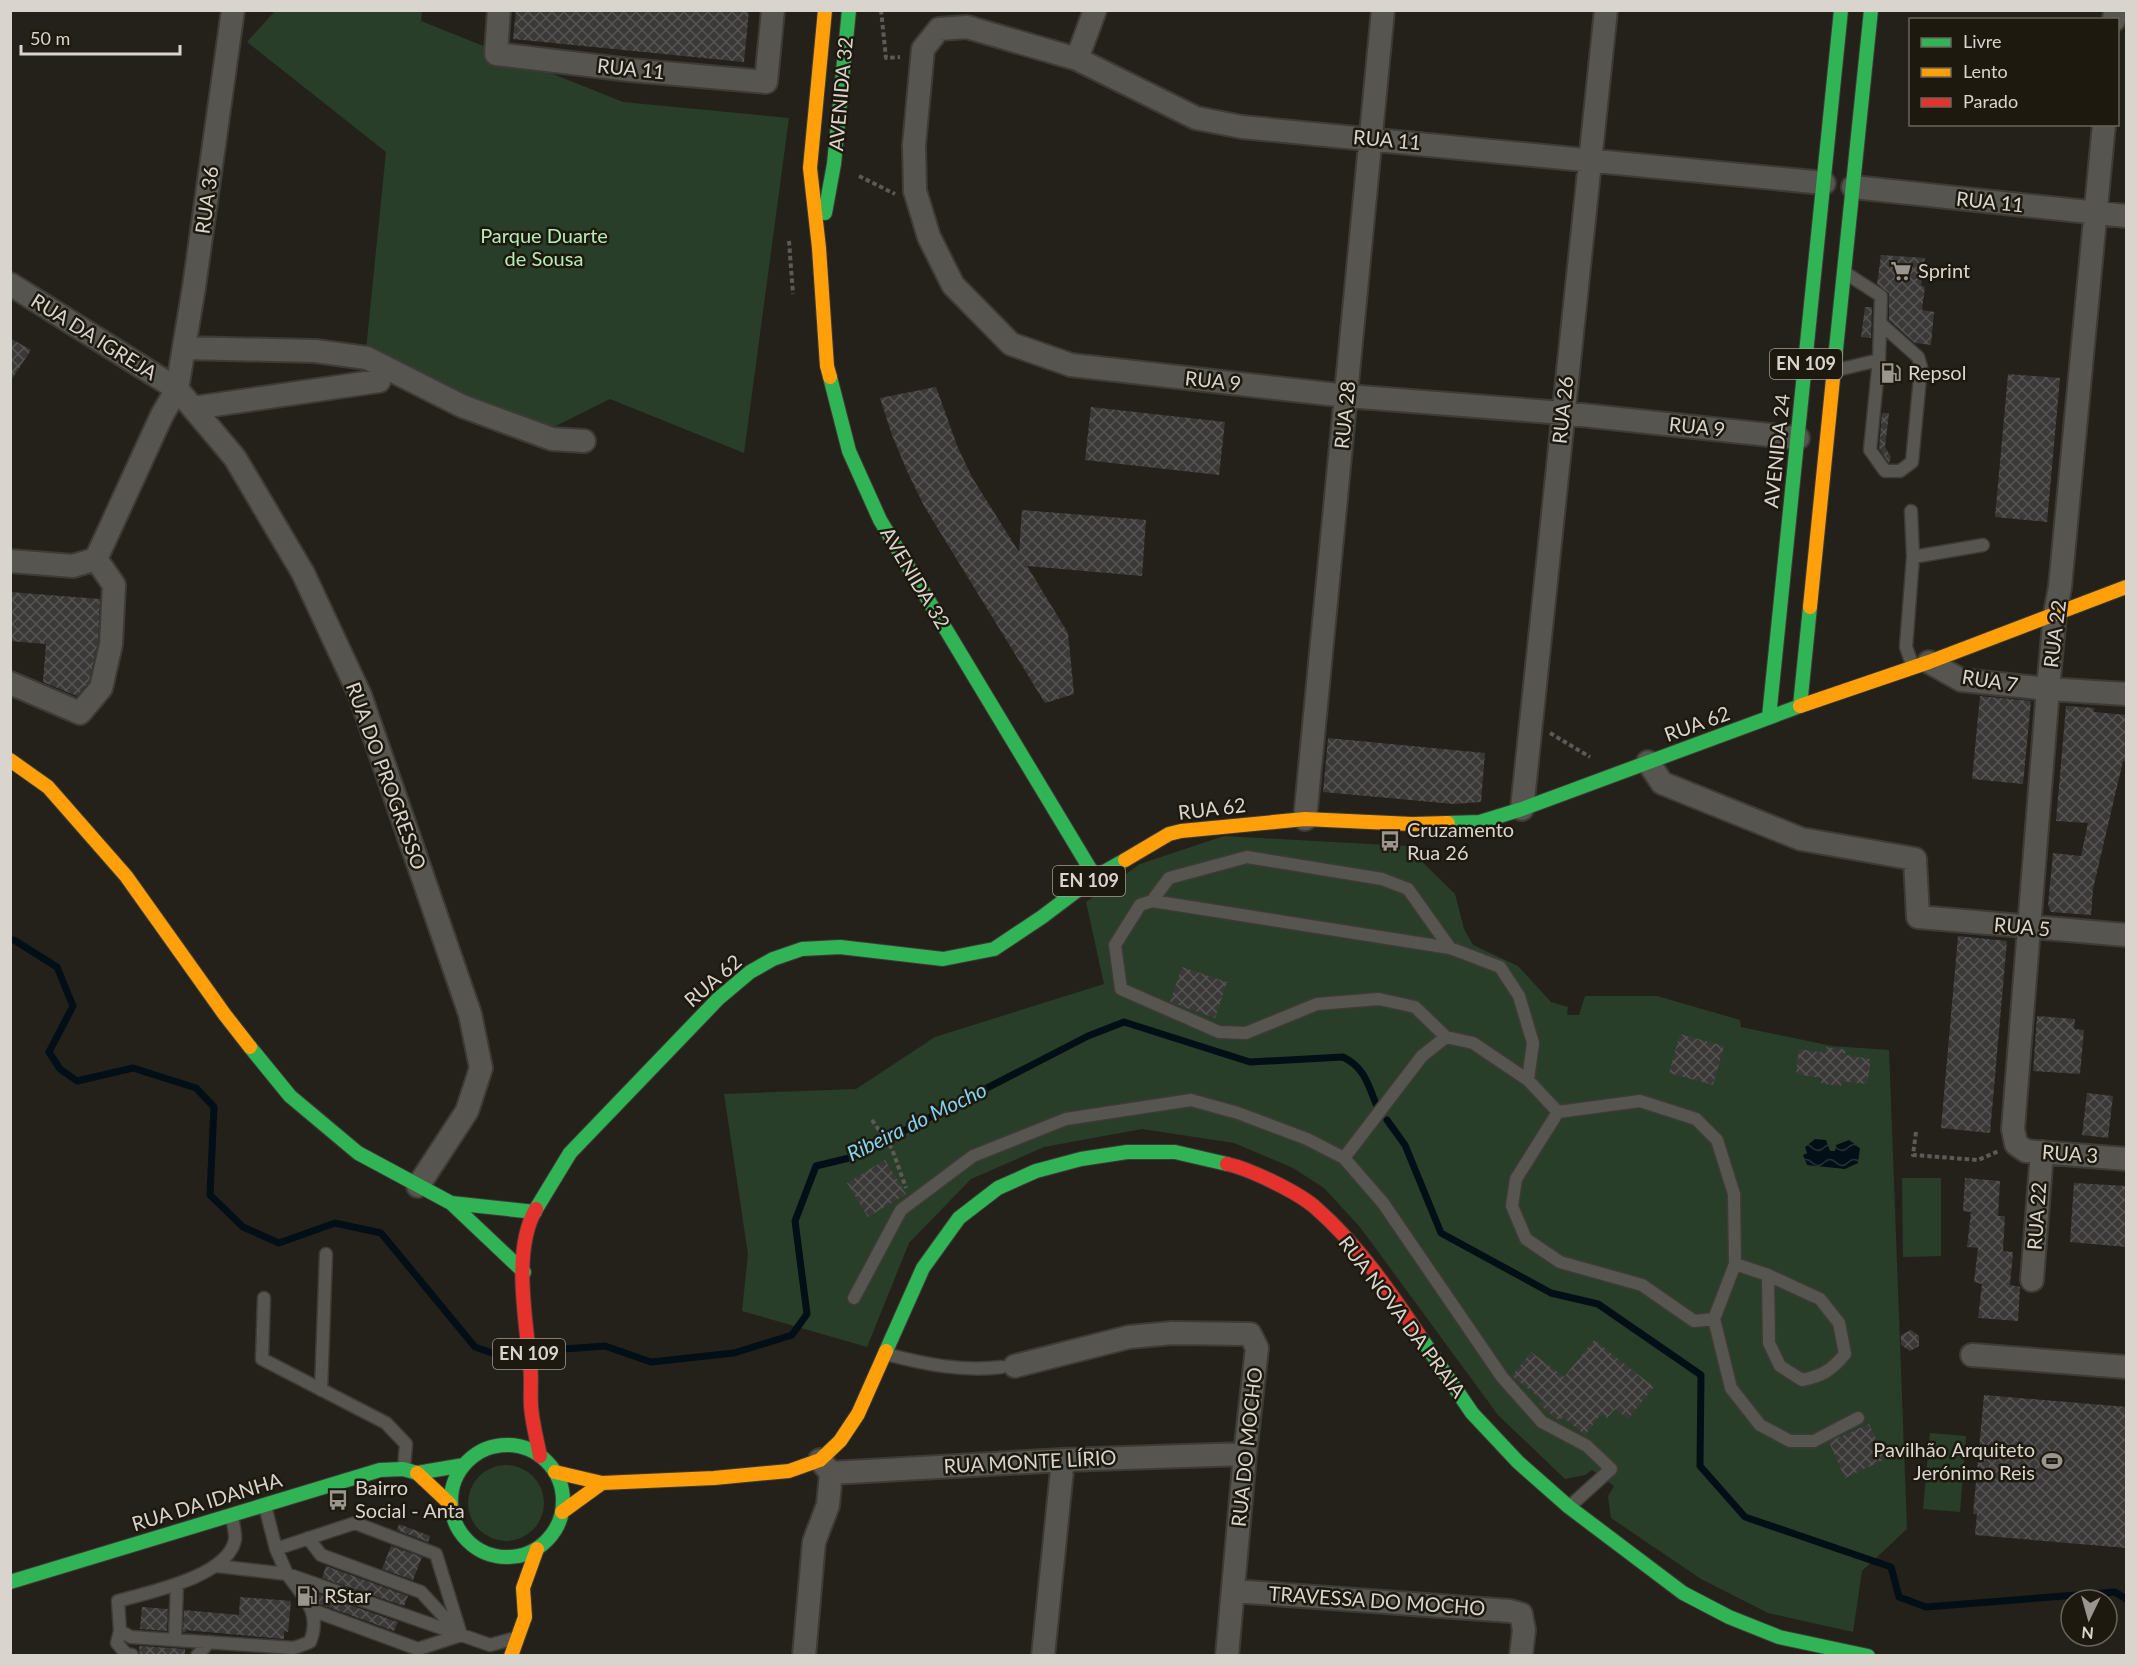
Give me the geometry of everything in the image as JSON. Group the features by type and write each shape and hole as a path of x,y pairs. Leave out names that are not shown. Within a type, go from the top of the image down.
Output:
{"main road":[{"name":"AVENIDA 32","path":"825,10 810,168 819,248 827,366 849,451 880,520 1095,877"},
{"name":"AVENIDA 32","path":"819,248 834,164 849,10"},
{"name":"AVENIDA 24","path":"1769,717 1842,10"},
{"name":"EN 109","path":"1800,706 1871,10"},
{"name":"RUA 62","path":"540,1456 531,1406 532,1383 524,1272 527,1232 535,1212 570,1153 718,999 750,972 773,959 802,949 840,947 943,959 994,949 1042,917 1095,877 1168,834 1181,831 1305,819 1412,824 1479,822 1522,809 1769,717 1921,665 2127,587"},
{"path":"10,760 48,787 126,876 225,1015 290,1096 358,1153 451,1203 524,1272"},
{"name":"RUA NOVA DA PRAIA","path":"555,1472 602,1484 789,1471 825,1466 858,1414 923,1268 959,1218 998,1188 1036,1171 1081,1159 1127,1152 1175,1152 1231,1165 1282,1187 1316,1207 1357,1251 1410,1321 1472,1413 1518,1462 1569,1507 1683,1593 1729,1617 1779,1637 1868,1656"},
{"path":"451,1203 535,1212"},
{"path":"505,1445 531,1406"},
{"path":"505,1445 523,1447 540,1456 555,1472 561,1485 562,1512 553,1533 537,1549 520,1556 501,1558 486,1554 472,1546 460,1534 453,1520 450,1504 453,1484 464,1465 475,1454 505,1445"},
{"name":"RUA DA IDANHA","path":"10,1582 380,1470 410,1471 464,1465"},
{"path":"410,1471 450,1504"},
{"path":"562,1512 602,1484"},
{"path":"511,1656 525,1617 523,1588 537,1549"},
{"path":"501,1558 523,1588"}],"street":[{"name":"RUA 36","path":"177,389 233,10"},
{"name":"RUA 11","path":"499,10 496,54 630,70 766,82 773,10"},
{"path":"1077,59 1095,10"},
{"name":"RUA 28","path":"1305,819 1383,10"},
{"name":"RUA 26","path":"1522,809 1606,10"},
{"name":"RUA 11","path":"967,27 1077,59 1196,118 1242,127 1824,183"},
{"name":"RUA 9","path":"967,27 939,29 923,49 914,145 915,191 929,237 953,285 1011,344 1071,366 1347,396 1563,413 1798,438"},
{"name":"RUA 22","path":"2016,1144 2013,1129 2048,689 2055,614 2060,587 2104,126"},
{"name":"RUA 11","path":"1853,188 2127,216"},
{"name":"RUA DA IGREJA","path":"10,284 177,389"},
{"path":"184,348 315,351 367,358 462,406 552,439 584,441"},
{"path":"193,408 379,381"},
{"path":"10,561 73,566 96,559 162,414 177,389"},
{"name":"RUA DO PROGRESSO","path":"177,389 234,458 303,573 355,685 470,1014 481,1068 466,1111 418,1186"},
{"path":"10,683 80,713 101,688 111,644 114,585 96,559"},
{"name":"RUA 7","path":"1921,665 1961,680 2127,694"},
{"name":"RUA 5","path":"1648,762 1662,783 1801,839 1914,860 1918,917 2127,935"},
{"name":"RUA 3","path":"2016,1144 2026,1151 2127,1159"},
{"name":"RUA 22","path":"2032,1280 2042,1152"},
{"name":"RUA DO MOCHO","path":"1009,1366 1129,1337 1172,1333 1250,1334 1257,1348 1227,1656"},
{"path":"1972,1355 2127,1367"},
{"name":"RUA MONTE LÍRIO","path":"825,1466 1245,1454"},
{"path":"1043,1656 1063,1460"},
{"path":"804,1656 814,1542 828,1505 825,1466"},
{"name":"TRAVESSA DO MOCHO","path":"1233,1591 1510,1611 1521,1614 1524,1630 1521,1656"}],"lane":[{"path":"1845,273 1881,296 1880,323 1879,360 1870,450 1885,471 1900,471 1912,462 1922,367 1918,357 1880,323"},
{"path":"1835,370 1879,360"},
{"path":"1911,511 1914,557 1906,647 1921,665"},
{"path":"1914,557 1983,545"},
{"path":"1152,901 1169,878 1247,857 1382,879 1408,889 1450,948"},
{"path":"1528,1080 1533,1042 1519,996 1500,967 1450,948 1152,901 1140,905 1115,945 1121,989 1219,1032 1246,1033 1317,1004 1379,999 1415,1007 1446,1037 1473,1043 1528,1080 1558,1112"},
{"path":"1344,1158 1422,1056 1446,1037"},
{"path":"854,1298 901,1210 973,1156 1066,1119 1191,1100 1238,1113 1308,1139 1344,1158 1383,1203 1502,1377 1542,1422 1587,1446 1611,1469 1569,1507"},
{"path":"1558,1112 1640,1101 1696,1119 1716,1140 1734,1194 1735,1264 1714,1319 1731,1388 1760,1425 1790,1441 1814,1441 1857,1419"},
{"path":"1558,1112 1516,1179 1512,1206 1526,1239 1560,1262 1642,1285 1694,1321 1714,1319"},
{"path":"321,1390 326,1254"},
{"path":"1735,1264 1768,1275 1820,1299 1839,1323 1845,1354 1834,1367 1820,1377 1802,1380 1780,1366 1769,1343 1768,1275"},
{"path":"264,1298 262,1359 386,1423 406,1444 410,1471"},
{"path":"884,1354 931,1366 985,1369 1009,1366"},
{"path":"120,1631 131,1637 294,1648 310,1642 315,1630 312,1610 287,1574 276,1549 264,1505"},
{"path":"132,1655 126,1654 117,1643 120,1631 118,1601 177,1584 217,1566 230,1552 235,1539 231,1514"},
{"path":"276,1549 355,1523 436,1554 461,1635"},
{"path":"308,1538 321,1555 421,1592 461,1635"},
{"path":"217,1566 287,1574 490,1645 519,1637"},
{"path":"175,1639 177,1584"},
{"path":"312,1610 418,1649 461,1635"},
{"path":"197,1656 209,1642"}],"path":[{"path":"881,10 886,58 906,57 921,68"},
{"path":"834,164 919,205"},
{"path":"1546,731 1620,774"},
{"path":"872,1120 892,1149 911,1202"},
{"path":"1916,1132 1913,1155 1978,1160 2016,1144"}],"green space":[{"name":"Parque Duarte de Sousa","path":"275,11 422,11 421,21 623,102 789,118 744,453 610,399 544,432 366,350 386,152 247,42"},
{"path":"1224,836 1406,846 1455,894 1464,929 1473,945 1518,966 1551,1002 1568,1007 1567,1015 1579,1015 1585,996 1657,996 1740,1020 1741,1027 1832,1046 1889,1050 1907,1529 1862,1571 1853,1632 1768,1613 1701,1579 1611,1518 1608,1496 1614,1486 1592,1470 1585,1475 1565,1479 1498,1415 1360,1227 1324,1188 1293,1168 1234,1143 1142,1129 1044,1147 971,1179 909,1243 867,1347 742,1311 748,1254 724,1094 856,1089 935,1037 1104,984 1086,902 1140,864"},
{"path":"1902,1178 1941,1178 1941,1256 1903,1257"},
{"path":"1930,1433 1966,1436 1960,1512 1923,1509"},
{"path":"499,1465 513,1465 527,1471 538,1482 544,1496 541,1518 533,1530 513,1541 499,1541 485,1535 474,1524 468,1510 468,1496 474,1482 485,1471"}],"water":[{"path":"1815,1139 1826,1140 1830,1151 1835,1151 1836,1145 1849,1140 1860,1148 1858,1163 1845,1169 1807,1165 1803,1155 1807,1153 1805,1147"}],"building":[{"path":"516,10 749,10 744,62 513,39"},
{"path":"1881,255 1925,258 1921,286 1925,287 1922,310 1934,312 1931,345 1915,343 1889,320 1889,293 1877,284"},
{"path":"1865,307 1872,307 1871,338 1861,337"},
{"path":"10,338 31,350 10,382"},
{"path":"2008,374 2060,378 2047,522 1995,517"},
{"path":"936,387 958,448 973,479 1019,552 1022,510 1146,520 1142,576 1027,566 1068,633 1074,694 1045,703 924,506 907,471 880,398"},
{"path":"1091,407 1225,422 1219,475 1085,460"},
{"path":"1882,413 1889,413 1885,447 1891,457 1889,463 1879,448"},
{"path":"10,592 100,599 98,642 89,682 77,696 43,682 46,644 10,641"},
{"path":"1980,696 2031,701 2023,784 1972,779"},
{"path":"2066,706 2094,708 2094,712 2127,715 2127,762 2123,761 2093,889 2091,915 2051,912 2048,905 2053,853 2081,856 2088,823 2056,821"},
{"path":"1328,738 1485,753 1481,802 1454,804 1323,792"},
{"path":"1958,936 2007,941 1990,1133 1941,1128"},
{"path":"1182,967 1227,982 1215,1018 1170,1002"},
{"path":"2037,1016 2075,1019 2074,1029 2084,1030 2080,1074 2033,1071"},
{"path":"1680,1034 1724,1046 1713,1085 1669,1073"},
{"path":"1826,1047 1846,1050 1845,1055 1871,1059 1867,1084 1842,1081 1841,1086 1821,1083 1822,1078 1796,1074 1799,1049 1825,1053"},
{"path":"2087,1093 2113,1096 2108,1138 2082,1135"},
{"path":"885,1160 906,1194 868,1217 847,1183"},
{"path":"1965,1178 2000,1181 1998,1216 2005,1216 2003,1251 2013,1252 2010,1285 2020,1287 2018,1321 1978,1318 1982,1284 1974,1282 1978,1248 1967,1247 1971,1212 1963,1211"},
{"path":"2074,1183 2127,1186 2127,1247 2070,1242"},
{"path":"1911,1330 1919,1336 1919,1346 1910,1351 1901,1345 1901,1335"},
{"path":"1594,1340 1654,1387 1628,1419 1615,1409 1607,1418 1601,1414 1585,1435 1563,1417 1560,1421 1538,1404 1542,1400 1512,1376 1531,1352 1564,1377"},
{"name":"Pavilhão Arquiteto Jerónimo Reis","path":"1984,1395 2127,1407 2127,1548 1975,1535 1977,1514 1973,1514"},
{"path":"1869,1424 1885,1459 1845,1478 1829,1442"},
{"path":"399,1524 430,1536 428,1542 397,1530"},
{"path":"391,1546 422,1557 413,1580 382,1569"},
{"path":"326,1566 408,1596 404,1606 322,1578"},
{"path":"316,1593 398,1622 394,1631 317,1603 314,1598"},
{"path":"240,1597 291,1601 288,1632 284,1631 284,1639 186,1630 183,1632 184,1610 239,1615"},
{"path":"142,1607 168,1609 167,1631 140,1629"},
{"path":"139,1646 185,1649 185,1656 140,1656"}],"waterway":[{"name":"Ribeira do Mocho","path":"10,940 14,940 57,967 73,1006 49,1052 60,1069 77,1081 133,1068 196,1088 214,1107 210,1195 243,1227 279,1243 335,1223 381,1233 475,1347 498,1355 520,1353"},
{"name":"Ribeira do Mocho","path":"537,1351 605,1346 651,1362 734,1353 792,1335 807,1314 795,1221 816,1166 853,1157 1088,1036 1124,1022 1250,1062 1343,1057 1361,1071 1376,1104"},
{"name":"Ribeira do Mocho","path":"1387,1120 1405,1145 1441,1233 1551,1293 1598,1304 1701,1375 1700,1466 1745,1517 1891,1567 1899,1597 1926,1607 2115,1592 2126,1599"}],"traffic: fast":[{"path":"825,213 834,164 849,10"},
{"path":"1769,717 1841,10"},
{"path":"1835,359 1871,10"},
{"path":"830,377 849,451 880,520 1095,877"},
{"path":"1448,823 1480,822 1522,809 1800,706 1810,607"},
{"path":"536,1209 570,1153 718,999 750,972 773,959 802,949 840,947 943,959 994,949 1042,917 1095,877 1125,860"},
{"path":"250,1047 290,1096 358,1153 451,1203 524,1272"},
{"path":"886,1351 923,1268 959,1218 998,1188 1036,1171 1081,1159 1127,1152 1175,1152 1227,1164"},
{"path":"451,1203 535,1212"},
{"path":"1421,1338 1472,1413 1518,1462 1569,1507 1683,1593 1729,1617 1779,1637 1868,1656"},
{"path":"507,1445 529,1449 547,1461 559,1479 563,1501 559,1523 547,1541 529,1553 507,1557 485,1553 467,1541 455,1523 451,1501 455,1479 467,1461 485,1449 507,1445"},
{"path":"10,1582 380,1470 403,1469 417,1473 464,1465"}],"traffic: slow":[{"path":"825,10 810,168 819,248 827,366 830,377"},
{"path":"1810,607 1835,359"},
{"path":"1800,706 1929,662 2126,587"},
{"path":"10,760 48,787 126,876 250,1047"},
{"path":"1125,860 1169,834 1181,831 1305,819 1412,824 1448,823"},
{"path":"555,1472 602,1483 714,1478 789,1471 820,1460 840,1441 858,1414 886,1351"},
{"path":"417,1473 450,1504"},
{"path":"562,1512 602,1483"},
{"path":"511,1656 525,1617 523,1588 537,1549"}],"traffic: jam":[{"path":"1227,1164 1274,1182 1317,1209 1360,1254 1421,1338"},
{"path":"536,1209 524,1244 522,1285 531,1369 533,1425 540,1456"}],"place":[{"name":"Sprint","path":"1901,271"},
{"name":"Repsol","path":"1891,373"},
{"name":"Cruzamento Rua 26","path":"1390,841"},
{"name":"Pavilhão Arquiteto Jerónimo Reis","path":"2052,1461"},
{"name":"Bairro Social - Anta","path":"338,1500"},
{"name":"RStar","path":"307,1596"}]}
